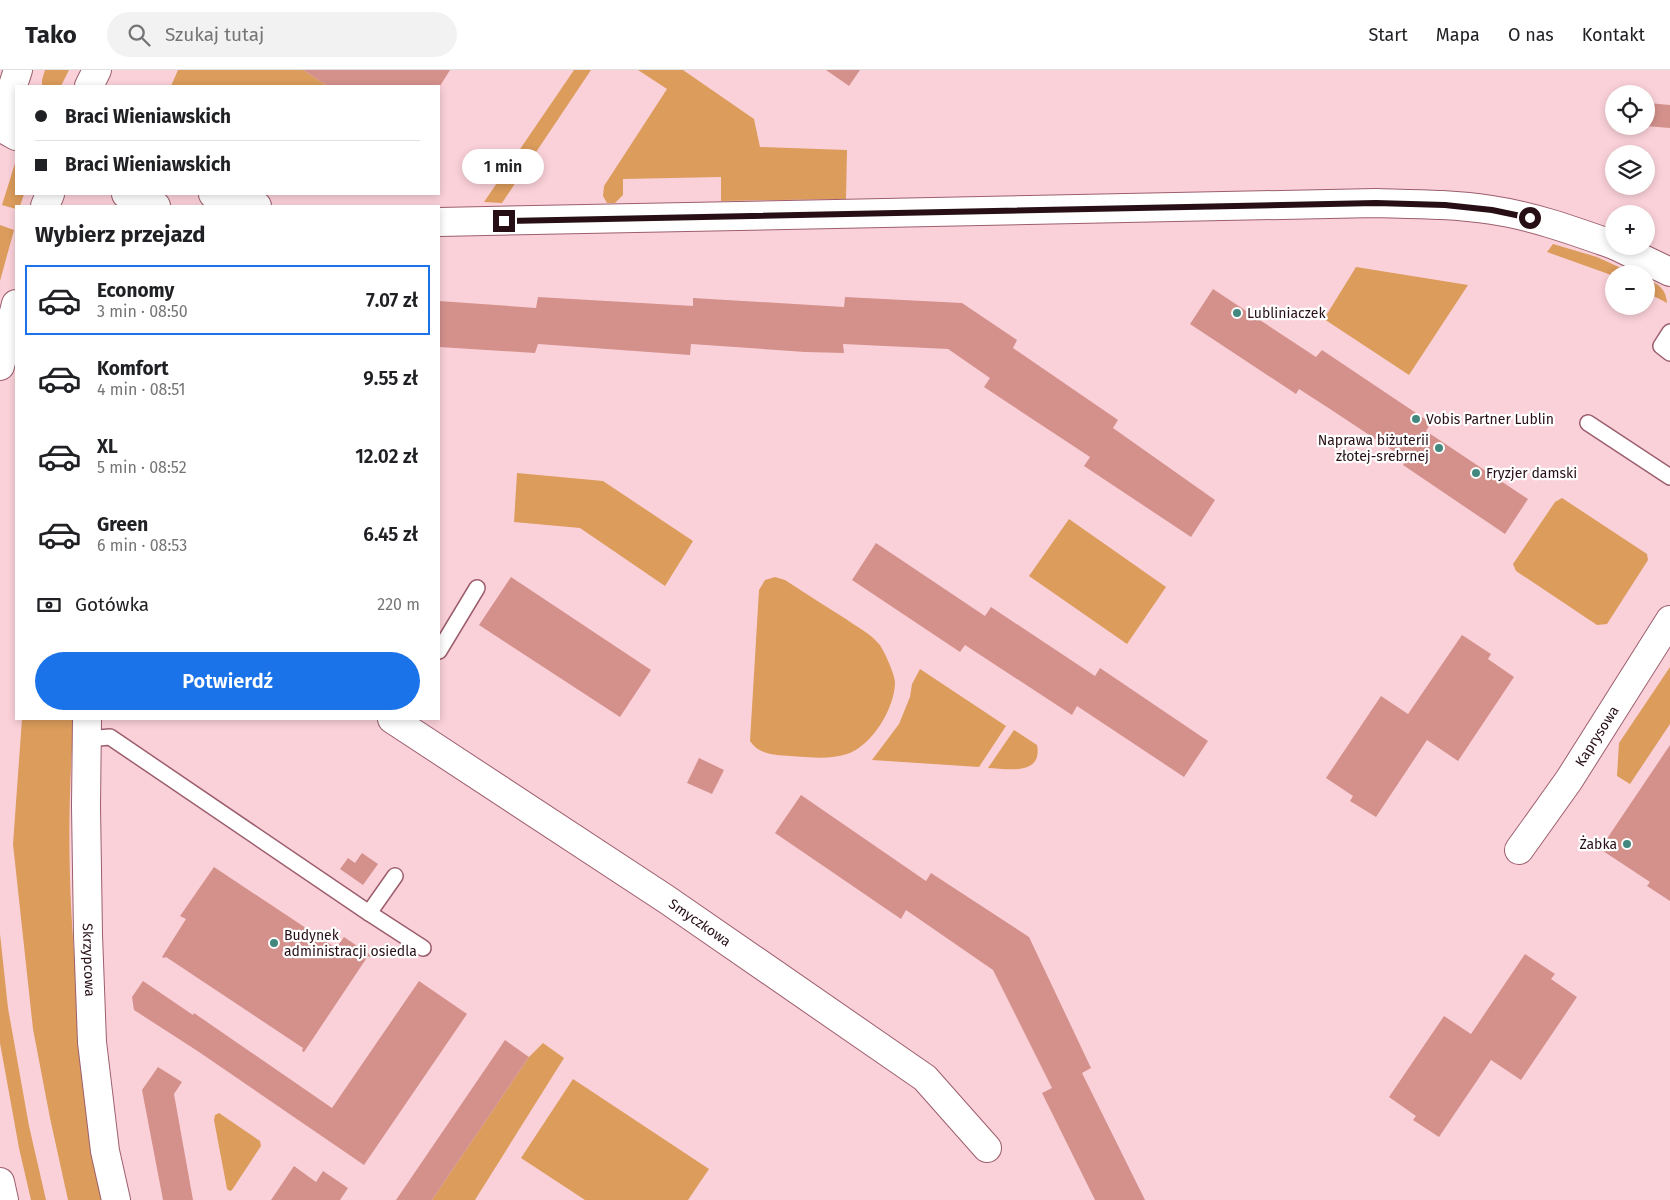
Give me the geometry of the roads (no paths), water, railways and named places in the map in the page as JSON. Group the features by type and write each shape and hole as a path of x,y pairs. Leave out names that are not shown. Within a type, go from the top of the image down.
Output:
{"street":[{"path":"90,85 97,70"},
{"path":"11,85 0,126 15,135"},
{"path":"128,195 154,205"},
{"path":"220,201 250,205"},
{"path":"440,222 1376,203 1445,205 1492,210 1539,221 1605,242"},
{"path":"1634,255 1670,272"},
{"path":"0,366 15,308"},
{"name":"Kaprysowa","path":"1519,850 1568,780 1670,620"},
{"name":"Smyczkowa","path":"396,720 666,899 925,1078 987,1148"},
{"name":"Skrzypcowa","path":"87,729 88,935 92,1042 105,1152 116,1200"},
{"path":"0,1182 4,1200"}],"lane":[{"path":"1670,332 1661,346 1670,353"},
{"path":"1588,423 1670,477"},
{"path":"440,648 477,588"},
{"path":"87,729 110,737 368,913 423,948"},
{"path":"368,913 395,876"}],"place":[{"name":"Lubliniaczek","path":"1237,313"},
{"name":"Vobis Partner Lublin","path":"1416,419"},
{"name":"Naprawa biżuterii złotej-srebrnej","path":"1439,448"},
{"name":"Fryzjer damski","path":"1476,473"},
{"name":"Żabka","path":"1627,844"},
{"name":"Budynek administracji osiedla","path":"274,943"}]}
